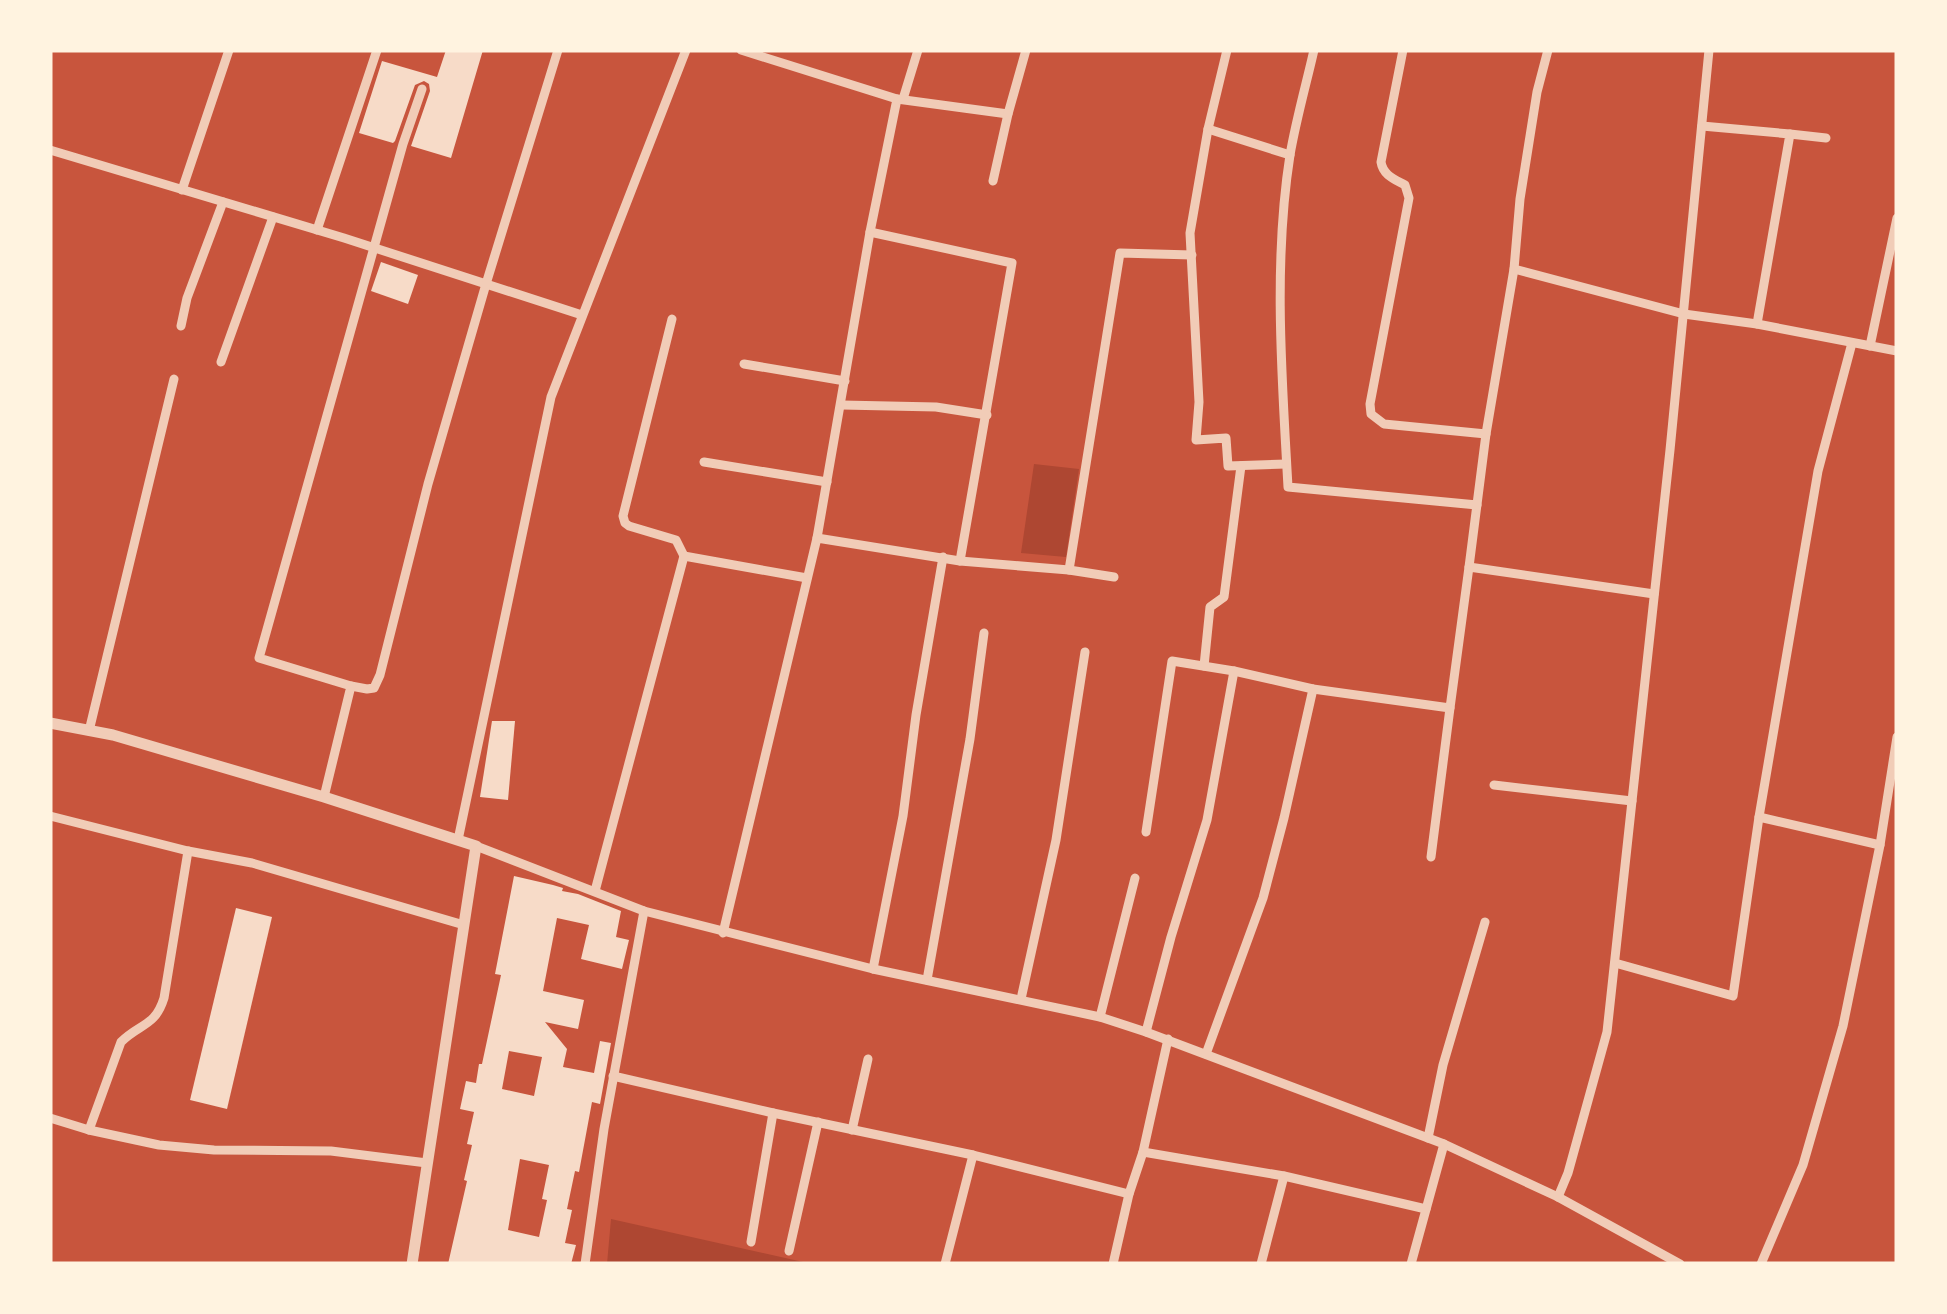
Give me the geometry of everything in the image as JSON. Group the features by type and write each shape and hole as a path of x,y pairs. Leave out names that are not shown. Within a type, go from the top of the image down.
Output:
{"street":[{"path":"182,190 229,50"},
{"path":"317,230 377,50"},
{"path":"422,89 403,144 259,658 366,690 374,688 380,675 428,484 558,50"},
{"path":"458,840 551,396 686,50"},
{"path":"740,50 900,99 1008,114"},
{"path":"722,933 818,538 870,232 900,99 918,50"},
{"path":"993,182 1026,50"},
{"path":"1227,50 1190,233 1199,402 1196,440 1226,438 1228,466 1286,464"},
{"path":"1314,50 1290,155 1283,226 1283,394 1288,487 1477,505"},
{"path":"1403,50 1381,162 1386,174 1405,185 1409,198 1371,414 1384,424 1486,434"},
{"path":"1431,857 1486,434 1514,268 1520,198 1548,50"},
{"path":"1558,1198 1607,1032 1709,50"},
{"path":"1702,126 1826,138"},
{"path":"1208,129 1290,155"},
{"path":"1757,324 1790,134"},
{"path":"50,150 374,247 582,315"},
{"path":"182,326 187,298 223,202"},
{"path":"221,362 273,217"},
{"path":"1870,346 1897,218"},
{"path":"870,232 1012,264 960,561"},
{"path":"1069,570 1120,253 1192,255"},
{"path":"1514,268 1684,314 1897,352"},
{"path":"594,892 684,556 676,540 630,526 623,516 672,319"},
{"path":"1615,963 1733,996 1818,471 1852,343"},
{"path":"744,364 845,381"},
{"path":"89,731 174,379"},
{"path":"842,405 936,407 987,415"},
{"path":"704,462 827,482"},
{"path":"1204,666 1210,607 1224,597 1241,466"},
{"path":"818,538 960,561 1114,577"},
{"path":"684,556 807,578"},
{"path":"873,969 943,557"},
{"path":"1469,568 1654,594"},
{"path":"927,980 970,738 984,633"},
{"path":"1020,999 1056,840 1086,652"},
{"path":"1146,832 1172,661 1313,689 1450,708"},
{"path":"1146,1032 1207,820 1234,671"},
{"path":"324,797 351,686"},
{"path":"1206,1054 1263,898 1313,689"},
{"path":"50,723 112,734 324,797 476,846 644,911 873,969 1100,1017 1168,1039 1444,1144 1558,1198 1680,1264"},
{"path":"1761,1264 1804,1165 1843,1026 1880,845 1897,737"},
{"path":"1494,785 1632,801"},
{"path":"50,816 252,863 464,925"},
{"path":"1760,817 1880,845"},
{"path":"412,1264 476,846"},
{"path":"88,1130 121,1042 160,1012 188,851"},
{"path":"1100,1017 1135,878"},
{"path":"585,1264 644,911"},
{"path":"1428,1138 1443,1065 1485,922"},
{"path":"1113,1264 1168,1039"},
{"path":"852,1130 868,1059"},
{"path":"614,1076 973,1155 1129,1194"},
{"path":"751,1242 774,1113"},
{"path":"50,1118 88,1130 177,1147 330,1151 428,1163"},
{"path":"789,1251 818,1122"},
{"path":"1411,1264 1444,1144"},
{"path":"1143,1152 1284,1176 1426,1209"},
{"path":"946,1264 973,1155"},
{"path":"1261,1264 1284,1176"}],"shaded area":[{"path":"1034,464 1079,469 1066,557 1021,553"},
{"path":"611,1219 812,1264 607,1264"}],"building":[{"path":"446,50 483,50 451,158 411,146 430,91 424,81 415,85 393,143 359,133 382,61 437,77"},
{"path":"381,262 418,275 408,304 371,291"},
{"path":"492,721 515,721 508,800 480,797"},
{"path":"514,876 563,888 562,891 621,911 616,937 629,940 622,969 581,959 589,925 557,918 543,991 584,1000 578,1029 545,1022 567,1049 563,1067 594,1073 600,1041 611,1043 600,1104 592,1102 579,1172 575,1171 567,1209 572,1210 565,1243 576,1245 571,1264 448,1264 472,1145 467,1144 474,1112 460,1109 466,1081 476,1083 482,1064 501,975 495,974","holes":["509,1051 542,1057 534,1096 502,1089","520,1159 549,1165 539,1237 508,1230"]},
{"path":"236,908 272,917 227,1109 190,1100"}]}
